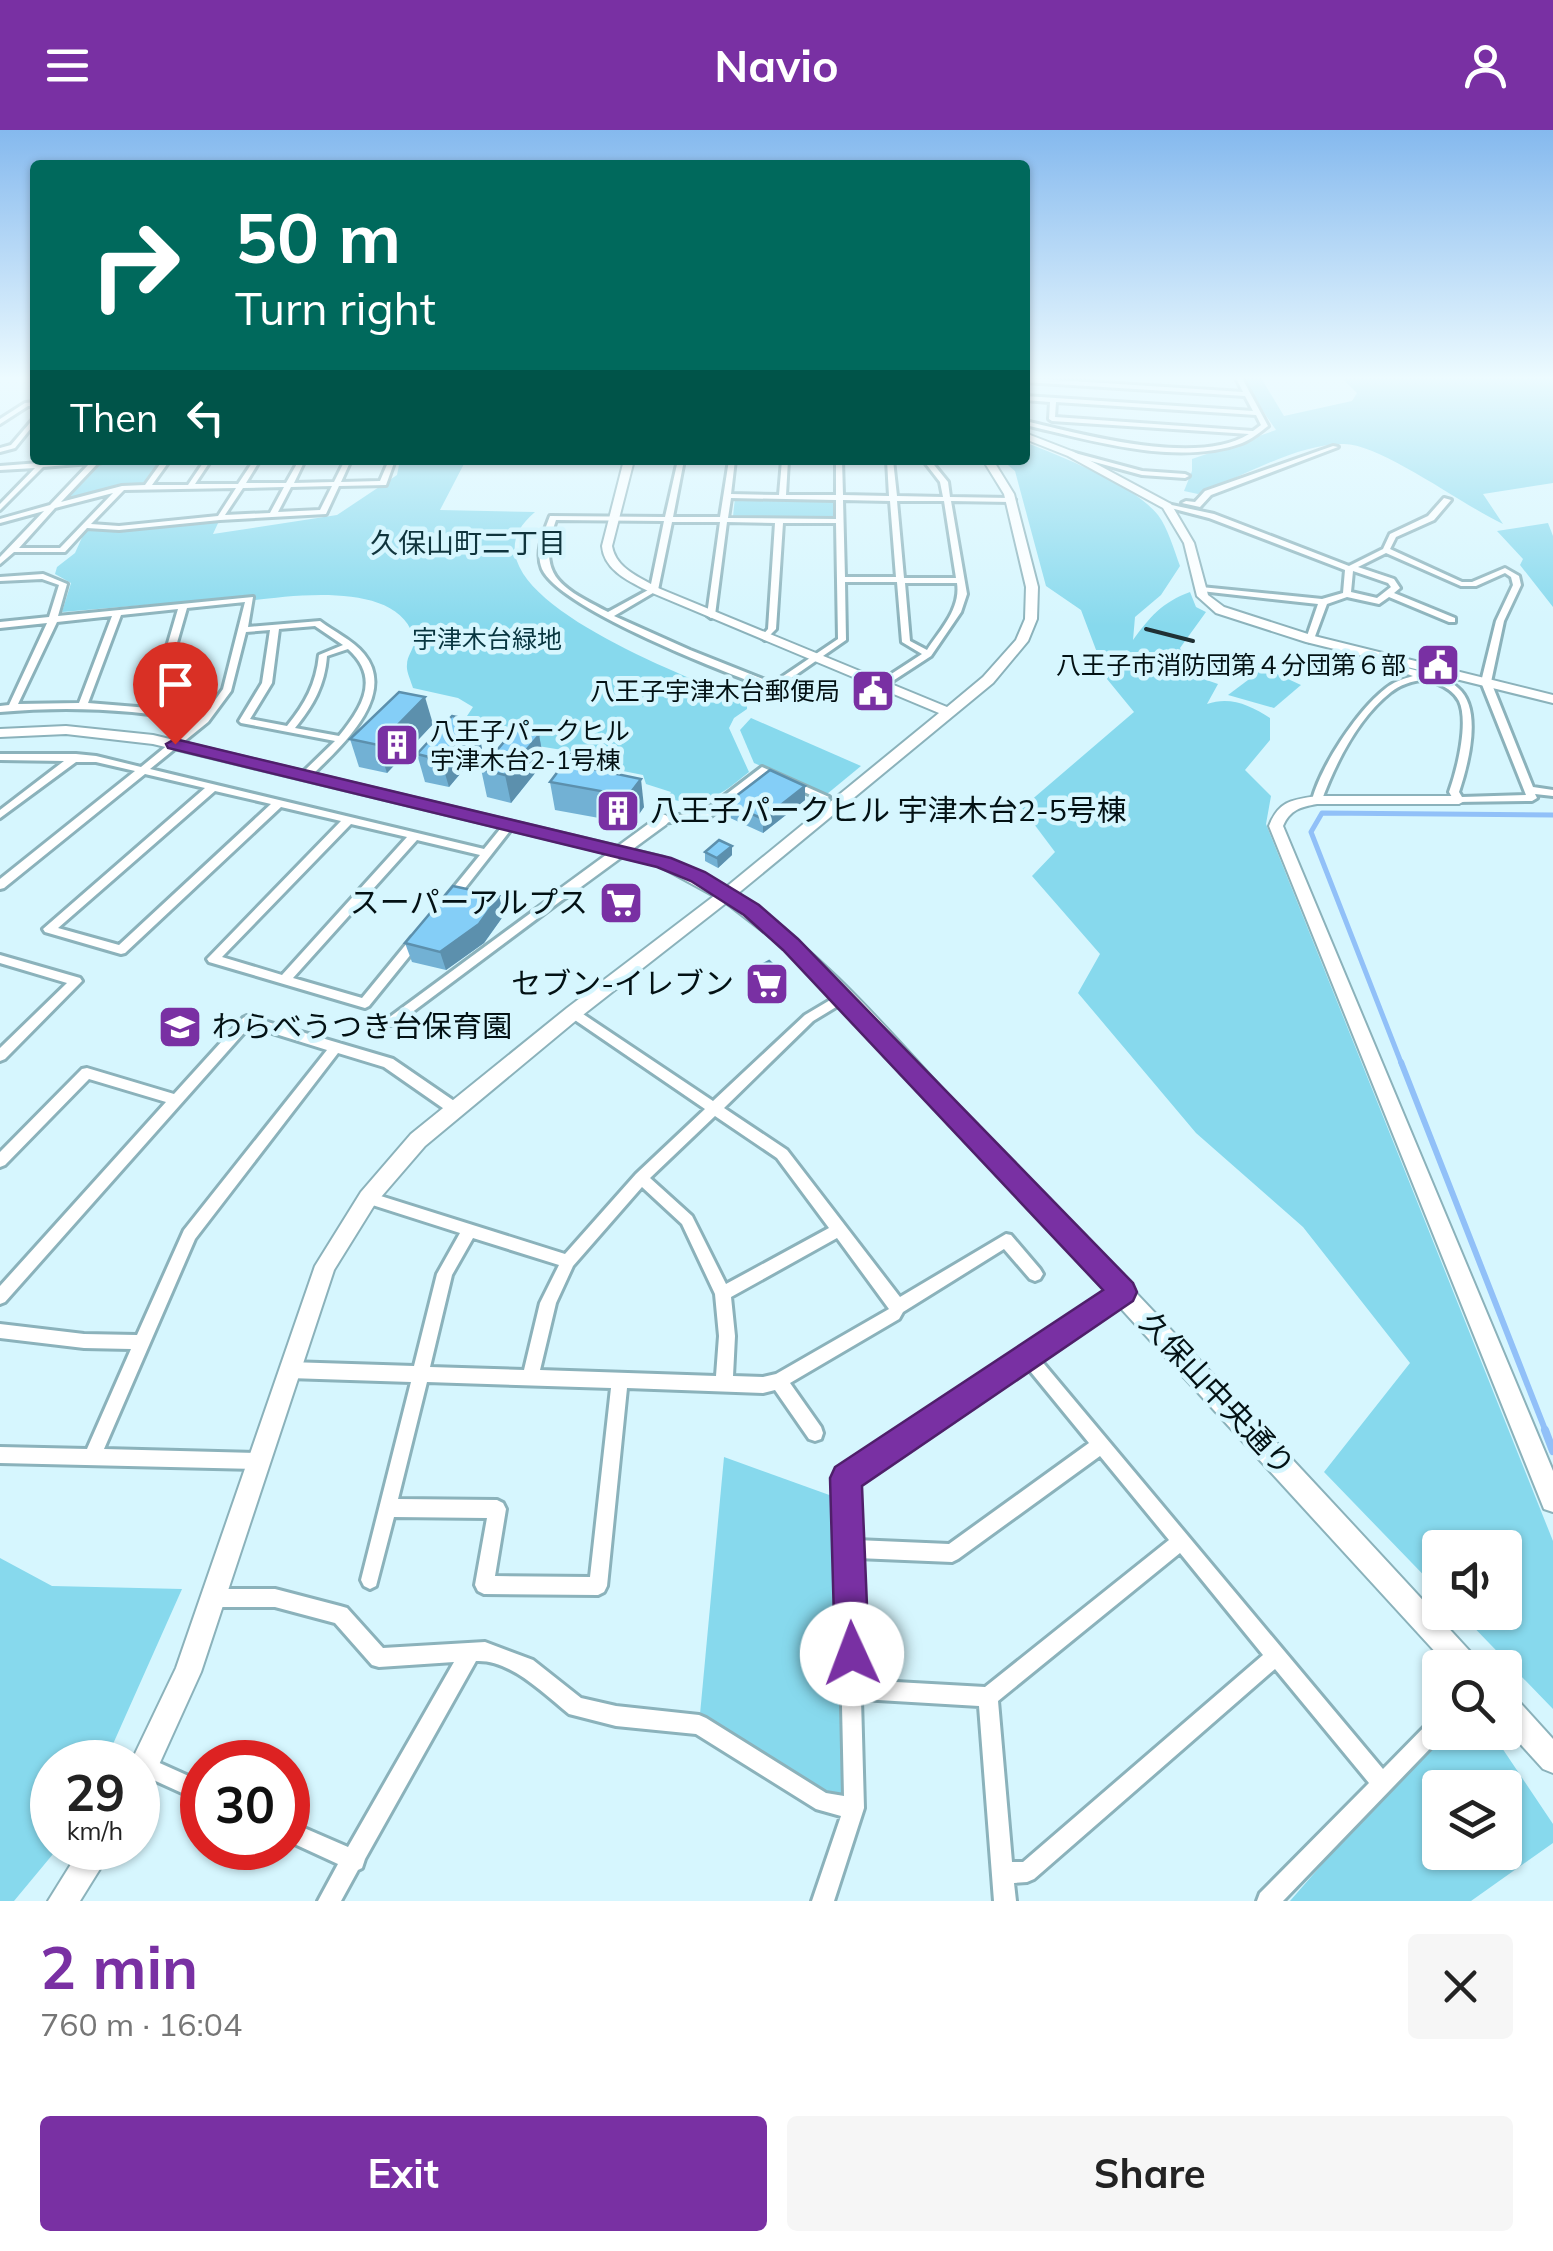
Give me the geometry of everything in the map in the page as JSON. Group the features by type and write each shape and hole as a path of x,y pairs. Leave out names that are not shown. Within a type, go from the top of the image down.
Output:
{"street":[{"path":"1083,461 1163,503 1211,516 1396,584 1379,601 1347,594 1323,602 1201,589"},
{"path":"1096,461 1142,473 1185,476"},
{"path":"1163,503 1197,504 1208,494 1298,461"},
{"path":"0,468 32,465"},
{"path":"0,508 41,465"},
{"path":"0,562 92,465"},
{"path":"148,486 163,465"},
{"path":"191,485 205,465"},
{"path":"220,518 254,465"},
{"path":"273,515 299,465"},
{"path":"85,526 118,528 322,512 345,465"},
{"path":"0,521 122,488 383,483 390,465"},
{"path":"629,465 613,518 608,555 622,572 711,615 948,712"},
{"path":"609,616 654,590 680,465"},
{"path":"711,615 731,465"},
{"path":"782,497 785,465"},
{"path":"840,465 842,640 774,687 609,616 562,589 548,571 544,555 554,518 840,522"},
{"path":"891,465 906,642 928,654"},
{"path":"882,684 928,654 957,612 964,594 949,499 944,482 930,465"},
{"path":"156,1740 188,1672 325,1266 368,1198 418,1140 725,892 754,873 948,712 1004,665 1028,631 1033,596 1010,500 1002,478 992,465"},
{"path":"12,550 62,550 122,488"},
{"path":"727,496 1010,500"},
{"path":"1350,568 1386,550 1393,536 1431,518 1447,500"},
{"path":"1163,503 1188,543 1201,589 1210,604 1220,610 1310,639 1553,699"},
{"path":"765,637 772,629 779,521"},
{"path":"1386,550 1461,584 1473,584 1505,570 1514,576 1517,585 1500,621 1486,682 1542,791 1526,801 1298,803 1282,812 1278,833 1553,1500"},
{"path":"1347,594 1350,568"},
{"path":"0,579 27,575 59,580 62,584 52,620 6,708"},
{"path":"841,579 961,581"},
{"path":"1388,594 1452,620"},
{"path":"0,625 250,599 228,688 204,720 0,886"},
{"path":"1310,639 1323,602"},
{"path":"153,710 183,606"},
{"path":"83,704 118,613"},
{"path":"242,630 317,623 364,659 370,679 366,707 305,776"},
{"path":"274,627 267,683 244,720 342,738"},
{"path":"290,728 315,698 322,680 324,655 348,646"},
{"path":"1372,654 1452,688 1463,698 1470,725 1454,792 1459,800"},
{"path":"1317,800 1326,777 1361,720 1388,690 1423,676"},
{"path":"6,708 83,704 153,710 204,720"},
{"name":"久保山中央通り","path":"0,732 72,728 175,744 664,862 725,892 790,944 842,998 1123,1292 1451,1650"},
{"path":"0,757 76,757 144,769 487,853"},
{"path":"0,815 76,757"},
{"path":"391,1022 663,820 706,815 762,770 824,797"},
{"path":"214,786 49,929 121,950 280,802"},
{"path":"349,819 213,960 366,1004 426,928"},
{"path":"438,913 508,825"},
{"path":"284,980 415,835"},
{"path":"0,1056 76,981 2,962"},
{"path":"530,1377 548,1303 568,1261 640,1178 809,1018 842,998"},
{"path":"573,1013 782,1154 898,1306"},
{"path":"0,1297 248,1021 388,1063 455,1109"},
{"path":"92,1456 190,1235 336,1047"},
{"path":"0,1160 87,1072 176,1100"},
{"path":"640,1178 687,1220 723,1294 727,1336 724,1384"},
{"path":"368,1198 568,1261"},
{"path":"370,1580 444,1274 470,1230"},
{"path":"723,1294 838,1230"},
{"path":"289,1370 763,1385 779,1381 894,1314 898,1306 1006,1240 1035,1274"},
{"path":"823,1901 854,1808 846,1478 1123,1292"},
{"path":"0,1330 84,1342 140,1342"},
{"path":"1028,1357 1382,1783"},
{"path":"388,1508 497,1510 484,1585 598,1586 620,1381"},
{"path":"779,1381 815,1433"},
{"path":"848,1548 952,1553 1102,1445"},
{"path":"0,1455 259,1461"},
{"path":"853,1689 988,1698 1181,1541"},
{"path":"213,1598 275,1598 340,1616 380,1658 484,1652 526,1667 576,1707 616,1716 699,1725 823,1802 854,1808"},
{"path":"329,1901 470,1653"},
{"path":"1004,1873 1026,1872 1276,1656"},
{"path":"988,1698 1006,1901"},
{"path":"1522,1726 1549,1754"},
{"path":"1268,1901 1422,1742"},
{"path":"310,1841 354,1861"},
{"path":"63,1901 83,1870"}],"green space":[{"path":"1069,461 1115,482 1146,503 1168,533 1180,566 1161,595 1135,617 1133,640 1157,612 1190,592 1196,607 1206,612 1180,648 1192,675 1218,684 1207,704 1240,703 1270,718 1270,740 1245,770 1271,796 1266,824 1553,1541 1553,1709 1522,1677 1522,1650 1496,1650 1476,1630 1522,1630 1522,1530 1422,1530 1422,1573 1324,1472 1410,1363 1303,1227 1196,1133 1078,993 1100,954 1032,876 1055,852 1022,808 1134,712 1107,679 1081,610 1046,586 1015,471 1008,465"},
{"path":"1192,461 1276,461 1198,494 1184,491"},
{"path":"1392,461 1553,461 1553,483 1483,494 1503,524"},
{"path":"92,465 163,465 148,485 56,505"},
{"name":"宇津木台緑地","path":"399,465 463,465 440,510 535,512 515,542 522,572 549,601 588,628 747,702 747,709 734,718 729,728 749,772 711,798 680,801 667,798 671,792 646,784 643,775 618,770 615,763 604,757 520,743 510,732 472,722 467,716 473,707 458,698 413,688 407,661 413,635 403,618 387,606 366,599 319,595 255,600 251,596 62,612 71,583 55,574 57,567 75,553 84,533 91,529 117,531 219,521 213,534 337,515 397,475"},
{"path":"735,498 836,499 836,518 733,516"},
{"path":"1548,523 1553,536 1553,607 1520,565 1523,559 1497,531"},
{"path":"1264,668 1301,685 1274,708 1228,695"},
{"path":"751,718 861,766 827,794 754,763 740,730"},
{"path":"724,1457 846,1501 854,1808 699,1725"},
{"path":"0,1558 52,1586 182,1589 115,1740 30,1740 30,1870 40,1870 14,1901 0,1901"},
{"path":"1422,1750 1503,1750 1517,1770 1422,1770 1422,1870 1515,1870 1471,1901 1290,1901"},
{"path":"1522,1778 1553,1824 1553,1843 1522,1865"}],"building":[{"path":"399,692 425,697 378,745 350,739"},
{"path":"452,716 476,721 441,760 417,754"},
{"path":"515,729 539,735 505,775 481,769"},
{"path":"575,749 600,753 588,768 641,779 628,796 550,782"},
{"path":"770,770 805,786 763,819 727,803"},
{"path":"719,840 732,846 717,858 705,852"},
{"path":"453,886 499,896 479,924 440,952 405,943"},
{"path":"769,961 786,977 766,989 749,972"}],"waterway":[{"path":"1402,1065 1311,832 1322,813 1553,815"},
{"path":"1401,1062 1546,1432"},
{"path":"1545,1430 1553,1451"}],"railway":[{"path":"1146,629 1193,641"}],"place":[{"name":"八王子市消防団第４分団第６部","path":"1438,665"},
{"name":"八王子宇津木台郵便局","path":"873,691"},
{"name":"八王子パークヒル 宇津木台2-1号棟","path":"397,745"},
{"name":"八王子パークヒル 宇津木台2-5号棟","path":"618,811"},
{"name":"スーパーアルプス","path":"621,903"},
{"name":"セブン-イレブン","path":"767,984"},
{"name":"わらべうつき台保育園","path":"180,1027"}],"district":[{"name":"久保山町二丁目","path":"468,543"}],"route":[{"path":"175,744 580,840 664,862 698,876 752,910 790,944 1123,1292 846,1478 852,1654"}]}
